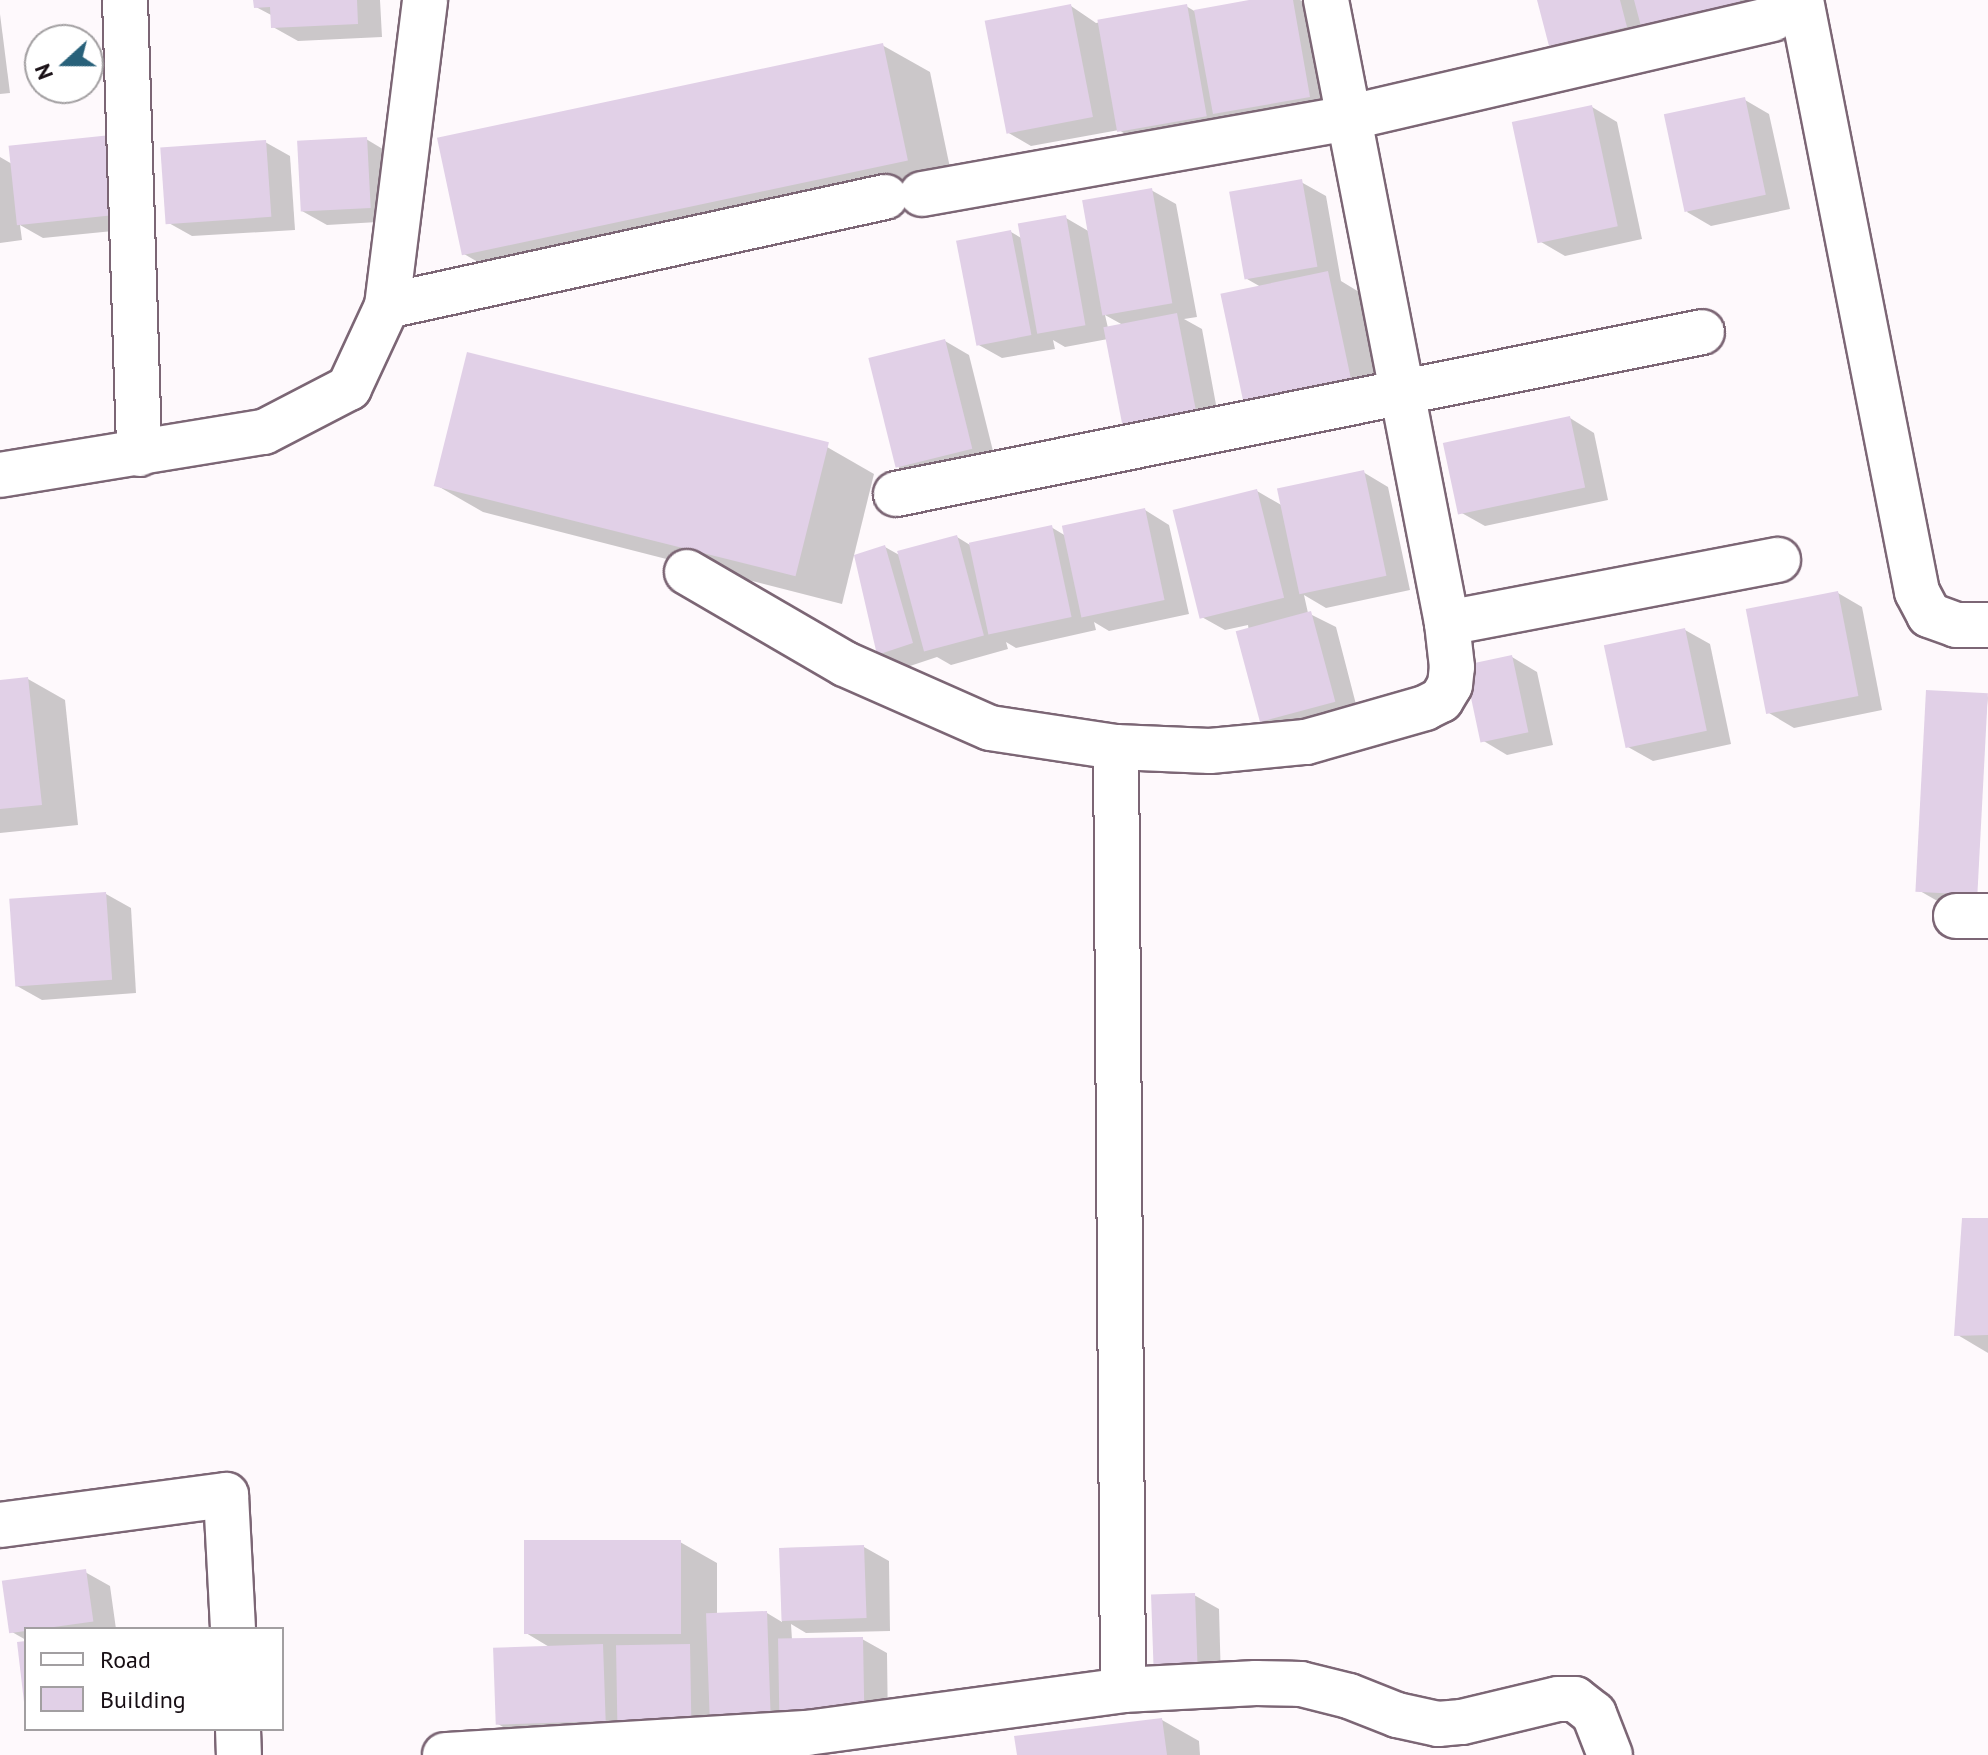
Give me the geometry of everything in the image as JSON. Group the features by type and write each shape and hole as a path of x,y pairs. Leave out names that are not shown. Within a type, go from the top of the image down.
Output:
{"street":[{"path":"125,0 139,454"},
{"path":"687,572 845,664 990,728 1116,747 1210,751 1306,742 1425,708 1441,700 1450,685 1452,667 1447,623 1326,0"},
{"path":"0,475 264,432 349,388 387,306 431,1"},
{"path":"387,306 903,195 1347,118 1787,10 1917,592 1929,615 1956,625 1988,625"},
{"path":"896,494 1702,332"},
{"path":"1447,623 1778,560"},
{"path":"1116,747 1123,1690"},
{"path":"0,1525 226,1495 233,1627"},
{"path":"445,1755 807,1733 1123,1690 1301,1684 1349,1696 1397,1715 1438,1724 1462,1722 1558,1699 1575,1699 1594,1714 1610,1755"},
{"path":"238,1731 239,1755"}],"building":[{"path":"253,0 357,0 358,24 271,28 270,7 254,8"},
{"path":"1249,0 1293,0 1310,97 1213,114 1194,10"},
{"path":"1537,0 1620,0 1627,27 1549,46"},
{"path":"1634,0 1740,0 1742,6 1642,30"},
{"path":"1071,4 1093,117 1007,134 985,21"},
{"path":"1187,4 1207,116 1117,132 1097,20"},
{"path":"883,43 908,160 462,255 437,138"},
{"path":"1745,97 1766,195 1685,212 1664,114"},
{"path":"1592,105 1618,226 1538,243 1512,122"},
{"path":"111,135 119,215 17,225 9,146"},
{"path":"367,137 371,208 301,212 297,141"},
{"path":"266,140 271,217 166,224 160,147"},
{"path":"1302,179 1317,267 1245,279 1229,192"},
{"path":"1152,188 1172,303 1102,316 1082,200"},
{"path":"1066,215 1085,325 1037,334 1018,224"},
{"path":"1011,230 1031,335 976,346 956,241"},
{"path":"1328,271 1351,378 1243,400 1220,294"},
{"path":"1177,313 1199,424 1125,438 1103,327"},
{"path":"945,339 972,449 896,468 868,358"},
{"path":"467,352 829,442 796,576 434,486"},
{"path":"1570,416 1585,487 1458,514 1443,443"},
{"path":"1364,470 1386,576 1299,594 1277,489"},
{"path":"1257,489 1284,598 1200,619 1173,510"},
{"path":"1145,508 1165,600 1081,618 1062,526"},
{"path":"1052,525 1072,617 988,635 969,543"},
{"path":"957,535 984,635 924,652 897,551"},
{"path":"885,545 913,643 877,655 854,555"},
{"path":"1838,591 1858,696 1766,714 1746,609"},
{"path":"1311,611 1335,702 1260,722 1236,631"},
{"path":"1685,628 1707,731 1626,748 1604,645"},
{"path":"1512,655 1528,732 1480,742 1464,665"},
{"path":"28,677 42,805 0,809 0,680"},
{"path":"1926,690 1988,693 1977,895 1915,892"},
{"path":"106,892 112,980 15,987 9,899"},
{"path":"1962,1218 1988,1218 1988,1335 1954,1336"},
{"path":"524,1540 681,1540 681,1634 524,1634"},
{"path":"864,1545 867,1618 782,1621 779,1548"},
{"path":"86,1569 93,1621 24,1627 24,1631 9,1633 2,1581"},
{"path":"1195,1593 1198,1669 1154,1670 1151,1595"},
{"path":"767,1611 771,1716 710,1718 706,1613"},
{"path":"863,1637 864,1718 779,1719 778,1638"},
{"path":"24,1641 24,1702 17,1642"},
{"path":"603,1644 606,1721 496,1725 493,1648"},
{"path":"690,1644 691,1719 617,1720 616,1645"},
{"path":"1162,1718 1167,1755 1017,1755 1014,1736"}]}
